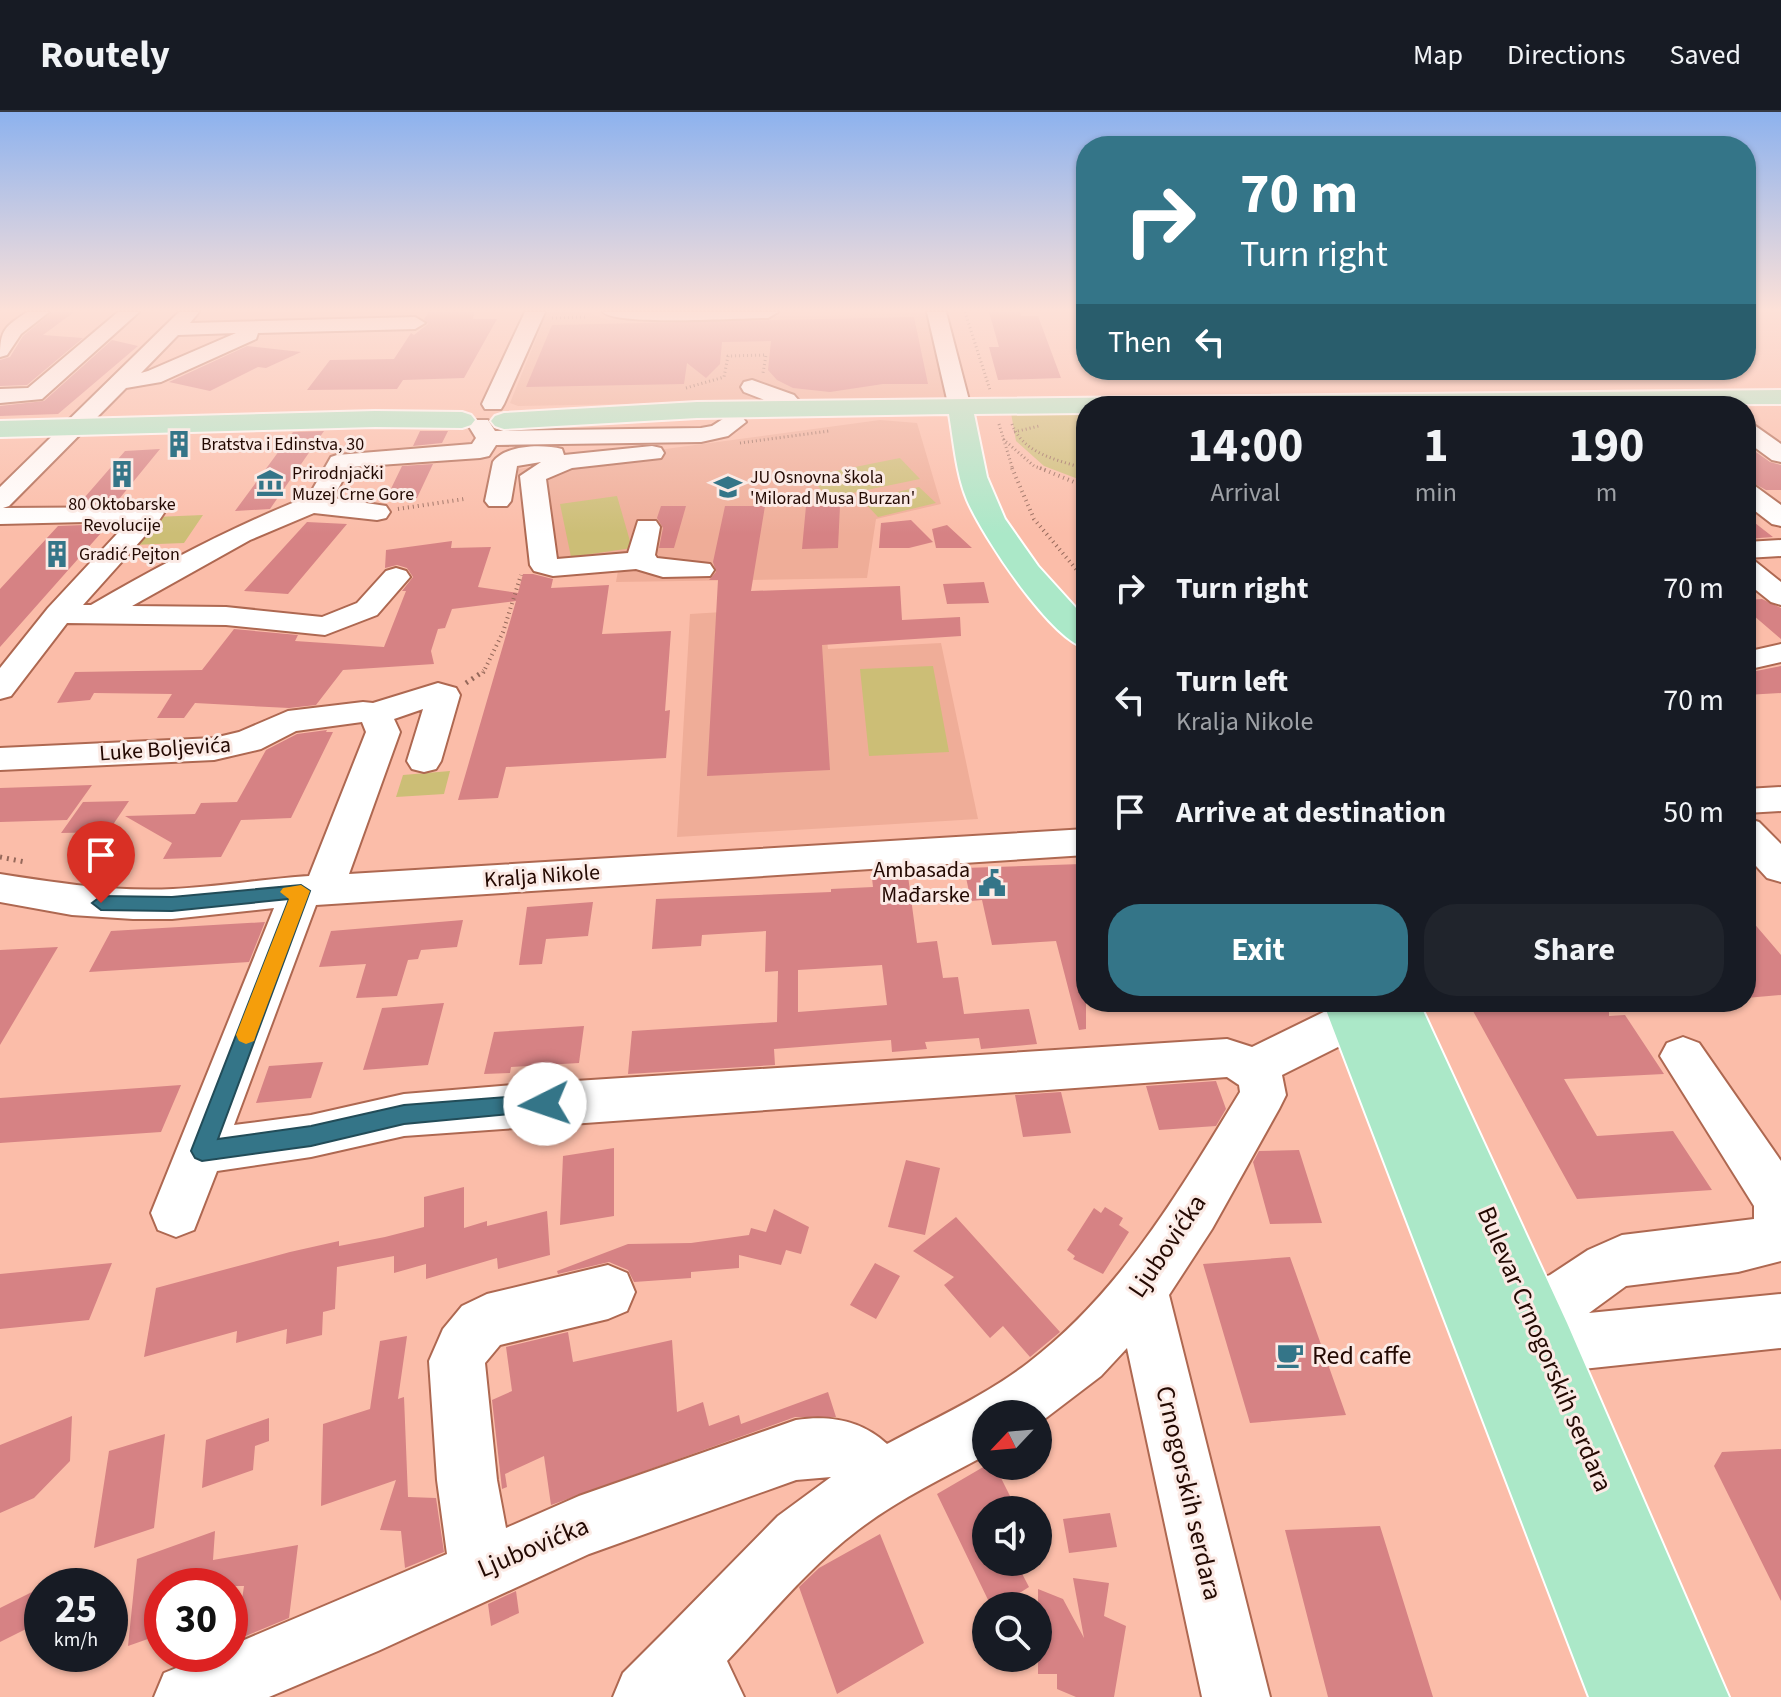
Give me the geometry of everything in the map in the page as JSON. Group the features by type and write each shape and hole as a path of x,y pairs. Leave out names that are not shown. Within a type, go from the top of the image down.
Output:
{"main road":[{"path":"1328,396 1390,396"},
{"path":"1756,398 1781,397"},
{"path":"0,429 702,410 795,409 839,419 1076,407"},
{"path":"988,411 1001,476"},
{"path":"988,411 974,477 996,529 1043,594 1076,628"},
{"path":"1013,506 1046,556 1076,590"},
{"path":"1368,1012 1626,1697"},
{"name":"Bulevar Crnogorskih serdara","path":"1369,1012 1537,1327 1692,1697"}],"street":[{"path":"0,396 34,394 43,386"},
{"path":"0,501 116,386"},
{"path":"96,615 227,540 311,505 321,496 340,462 480,451 487,418 502,386"},
{"path":"967,386 988,411"},
{"path":"752,387 786,400 795,409"},
{"path":"487,418 554,452 587,459 652,453"},
{"path":"498,501 505,462 523,455 720,431 736,433"},
{"path":"1756,438 1781,457"},
{"path":"554,452 533,476 544,565 553,568 643,560 663,569 700,570"},
{"path":"1756,459 1781,457"},
{"path":"1756,499 1781,518"},
{"path":"311,505 377,512"},
{"path":"0,516 151,513 59,614 0,689"},
{"path":"643,560 647,527"},
{"path":"1756,549 1781,548"},
{"path":"1756,576 1781,596"},
{"path":"59,614 226,616 325,626 367,609 396,577"},
{"path":"1756,659 1781,653"},
{"name":"Luke Boljevića","path":"0,759 214,749 249,741 288,721 363,712 375,714 438,693 444,695"},
{"path":"424,761 444,695"},
{"path":"176,1213 383,732 375,714"},
{"path":"1756,800 1781,799"},
{"path":"1756,842 1781,868"},
{"name":"Kralja Nikole","path":"14,876 72,900 172,904 312,891 1076,843"},
{"path":"202,1151 311,1136 404,1115 1240,1063 1355,1012"},
{"path":"1537,1327 1592,1275 1620,1261 1674,1250 1758,1245 1776,1238 1780,1223 1779,1201 1683,1056"},
{"name":"Ljubovićka","path":"1023,1400 1049,1383 1087,1348 1141,1290 1171,1248 1263,1095 1264,1085 1240,1063"},
{"name":"Crnogorskih serdara","path":"1141,1290 1236,1697"},
{"path":"481,1568 467,1480 457,1361 463,1347 473,1331 487,1321 608,1292"},
{"path":"1537,1327 1781,1321"},
{"path":"682,1683 800,1538 838,1507 880,1480 972,1431"},
{"name":"Ljubovićka","path":"188,1697 355,1628 481,1568 579,1527 796,1450 828,1444 857,1455 880,1480"}],"path":[{"path":"679,390 693,386"},
{"path":"982,386 988,411 1003,439 1034,519 1076,569"},
{"path":"988,411 1012,424 1017,436 1035,450 1076,465"},
{"path":"1008,418 1018,416"},
{"path":"736,433 839,419"},
{"path":"1003,439 1034,466 1076,483"},
{"path":"377,512 464,499"},
{"path":"444,695 483,674 503,632 522,572 553,568"},
{"path":"0,857 14,876"}],"shaded area":[{"path":"517,386 943,386 945,398 518,406 510,403"},
{"path":"1076,412 1076,478 1044,466 1016,441 1011,413"},
{"name":"JU Osnovna škola 'Milorad Musa Burzan'","path":"880,420 917,423 941,504 876,519 867,578 616,582 619,565 535,567 517,469"},
{"path":"900,458 920,479 828,498 810,476"},
{"path":"919,487 936,503 878,517 862,500"},
{"path":"617,496 632,548 571,557 560,504"},
{"path":"203,515 184,543 132,545 155,517"},
{"path":"823,606 828,649 941,643 978,819 677,837 690,614"},
{"path":"933,666 949,752 869,756 860,669"},
{"path":"450,771 444,794 396,797 403,775"}],"building":[{"path":"61,386 91,386 58,414 0,416 0,406 44,401"},
{"path":"187,386 220,386 210,391"},
{"path":"310,386 399,386 397,389 307,390"},
{"path":"789,386 870,386 830,392"},
{"path":"324,431 270,509 235,511 293,432"},
{"path":"420,431 448,431 442,443 413,446"},
{"name":"80 Oktobarske Revolucije","path":"160,449 115,504 78,505 125,451"},
{"path":"1756,452 1781,465 1781,490 1766,490 1756,484"},
{"path":"433,464 417,498 386,499 402,466"},
{"path":"661,506 686,506 674,548 659,548 663,528 657,518"},
{"path":"725,506 765,506 751,591 900,586 902,620 960,617 961,636 822,645 830,770 707,776 718,580 709,580 716,572 713,562"},
{"path":"806,506 840,506 838,548 802,549"},
{"path":"911,520 933,542 909,548 879,548 881,523"},
{"path":"307,522 347,524 288,594 244,591"},
{"name":"Gradić Pejton","path":"109,524 0,647 0,589 58,526"},
{"path":"1756,524 1773,537 1756,538"},
{"path":"947,525 972,548 936,548 932,529"},
{"path":"452,541 451,548 491,547 478,587 518,593 523,574 553,579 551,588 609,585 602,634 671,631 665,711 670,710 666,758 506,767 498,798 458,800 516,601 452,609 445,628 438,629 431,651 434,664 343,670 316,705 289,708 195,703 184,718 157,718 172,694 94,693 90,700 57,703 75,672 202,670 234,629 298,635 295,641 384,647 406,591 402,591 413,577 407,568 397,565 385,568 386,550"},
{"path":"984,582 989,603 947,604 943,584"},
{"path":"1756,599 1781,608 1781,639 1756,618"},
{"path":"1781,666 1781,693 1756,694 1756,671"},
{"path":"333,732 291,818 241,820 221,857 163,859 172,843 125,816 195,814 201,803 237,802 266,750 297,734"},
{"path":"92,785 67,820 0,822 0,788"},
{"path":"129,801 108,832 61,833 83,802"},
{"path":"1076,864 1076,1012 1086,1012 1086,1029 1079,1030 1056,941 992,945 982,900 971,901 964,868"},
{"path":"908,876 917,943 937,941 943,978 958,977 964,1014 1029,1009 1037,1044 981,1049 979,1038 925,1042 927,1049 892,1052 891,1040 774,1049 775,1065 628,1074 632,1031 777,1022 778,971 765,972 766,931 702,935 701,946 652,949 656,899 831,892 831,889 873,887 872,878","holes":["882,965 887,1005 798,1012 798,970"]},
{"path":"593,902 588,936 546,939 542,964 519,965 527,907"},
{"path":"463,920 457,947 421,950 418,959 408,960 397,996 356,998 366,964 319,967 331,931"},
{"path":"265,922 249,962 89,972 111,931"},
{"path":"1756,926 1781,955 1781,995 1756,997"},
{"path":"58,947 0,1045 0,950"},
{"path":"444,1003 428,1065 363,1070 382,1008"},
{"path":"1474,1012 1609,1012 1609,1016 1625,1015 1664,1074 1564,1079 1597,1136 1673,1131 1712,1190 1577,1199"},
{"path":"584,1026 579,1063 511,1067 510,1073 484,1074 494,1032"},
{"path":"323,1062 311,1098 256,1103 269,1066"},
{"path":"1216,1081 1226,1109 1216,1126 1159,1130 1146,1086"},
{"path":"181,1085 161,1132 0,1143 0,1098"},
{"path":"1061,1092 1071,1133 1023,1137 1015,1095"},
{"path":"614,1148 614,1216 560,1225 563,1156"},
{"path":"1299,1150 1322,1223 1270,1224 1253,1162 1259,1151"},
{"path":"906,1160 940,1168 925,1235 888,1227"},
{"path":"464,1187 464,1228 487,1221 487,1226 547,1211 550,1255 498,1269 497,1258 426,1279 426,1264 394,1273 394,1256 337,1267 335,1309 323,1312 322,1335 286,1344 287,1329 236,1343 237,1331 144,1357 156,1288 290,1252 339,1241 339,1246 424,1227 424,1197"},
{"path":"1105,1207 1123,1218 1119,1225 1129,1232 1103,1274 1073,1259 1075,1256 1067,1250 1094,1208 1101,1213"},
{"path":"774,1209 809,1227 801,1254 786,1250 781,1265 739,1255 739,1268 691,1272 691,1278 634,1282 628,1270 609,1262 558,1274 557,1271 628,1244 691,1243 749,1235 751,1228 766,1232"},
{"path":"956,1217 1060,1332 1030,1357 1003,1326 990,1338 944,1285 954,1277 913,1251"},
{"path":"1290,1257 1346,1415 1250,1423 1203,1264"},
{"path":"112,1263 89,1320 0,1329 0,1274"},
{"path":"875,1263 900,1276 876,1319 850,1305"},
{"path":"568,1332 573,1362 672,1340 677,1412 703,1402 709,1426 739,1415 741,1424 828,1392 836,1417 795,1417 551,1505 544,1456 505,1474 507,1487 502,1489 492,1400 512,1391 506,1347"},
{"path":"407,1336 398,1399 404,1397 408,1497 436,1498 444,1552 405,1568 401,1531 380,1530 396,1480 321,1506 323,1424 370,1409 380,1341"},
{"path":"72,1416 70,1461 34,1498 0,1513 0,1445"},
{"path":"269,1418 269,1441 255,1446 253,1470 202,1488 206,1440"},
{"path":"165,1434 154,1528 94,1548 109,1451"},
{"path":"1781,1449 1781,1601 1714,1466 1722,1452"},
{"path":"972,1474 972,1480 1002,1480 1010,1496 972,1496 972,1567 937,1494"},
{"path":"1110,1513 1117,1547 1069,1553 1063,1519"},
{"path":"1380,1526 1433,1697 1328,1697 1285,1530"},
{"path":"215,1531 213,1560 298,1545 289,1618 248,1635 248,1568 144,1568 144,1640 128,1646 137,1559"},
{"path":"880,1534 924,1643 837,1694 799,1587 819,1568"},
{"path":"977,1576 1023,1576 1029,1587 1021,1592 984,1592"},
{"path":"1073,1578 1109,1583 1104,1616 1126,1626 1114,1697 1076,1697 1057,1689 1057,1674 1038,1674 1052,1672 1052,1595 1063,1599 1084,1638"},
{"path":"516,1591 519,1613 491,1626 488,1604"},
{"path":"24,1596 24,1630 0,1642 0,1608"}],"slow traffic":[{"path":"246,1035 301,891 289,892"}],"place":[{"name":"Bratstva i Edinstva, 30","path":"179,444"},
{"name":"80 Oktobarske Revolucije","path":"122,474"},
{"name":"Prirodnjački Muzej Crne Gore","path":"270,483"},
{"name":"JU Osnovna škola 'Milorad Musa Burzan'","path":"728,487"},
{"name":"Gradić Pejton","path":"57,554"},
{"name":"Ambasada Mađarske","path":"992,883"},
{"name":"Red caffe","path":"1290,1355"}],"route":[{"path":"101,903 172,904 301,891 202,1151 311,1136 404,1115 545,1104"}]}
